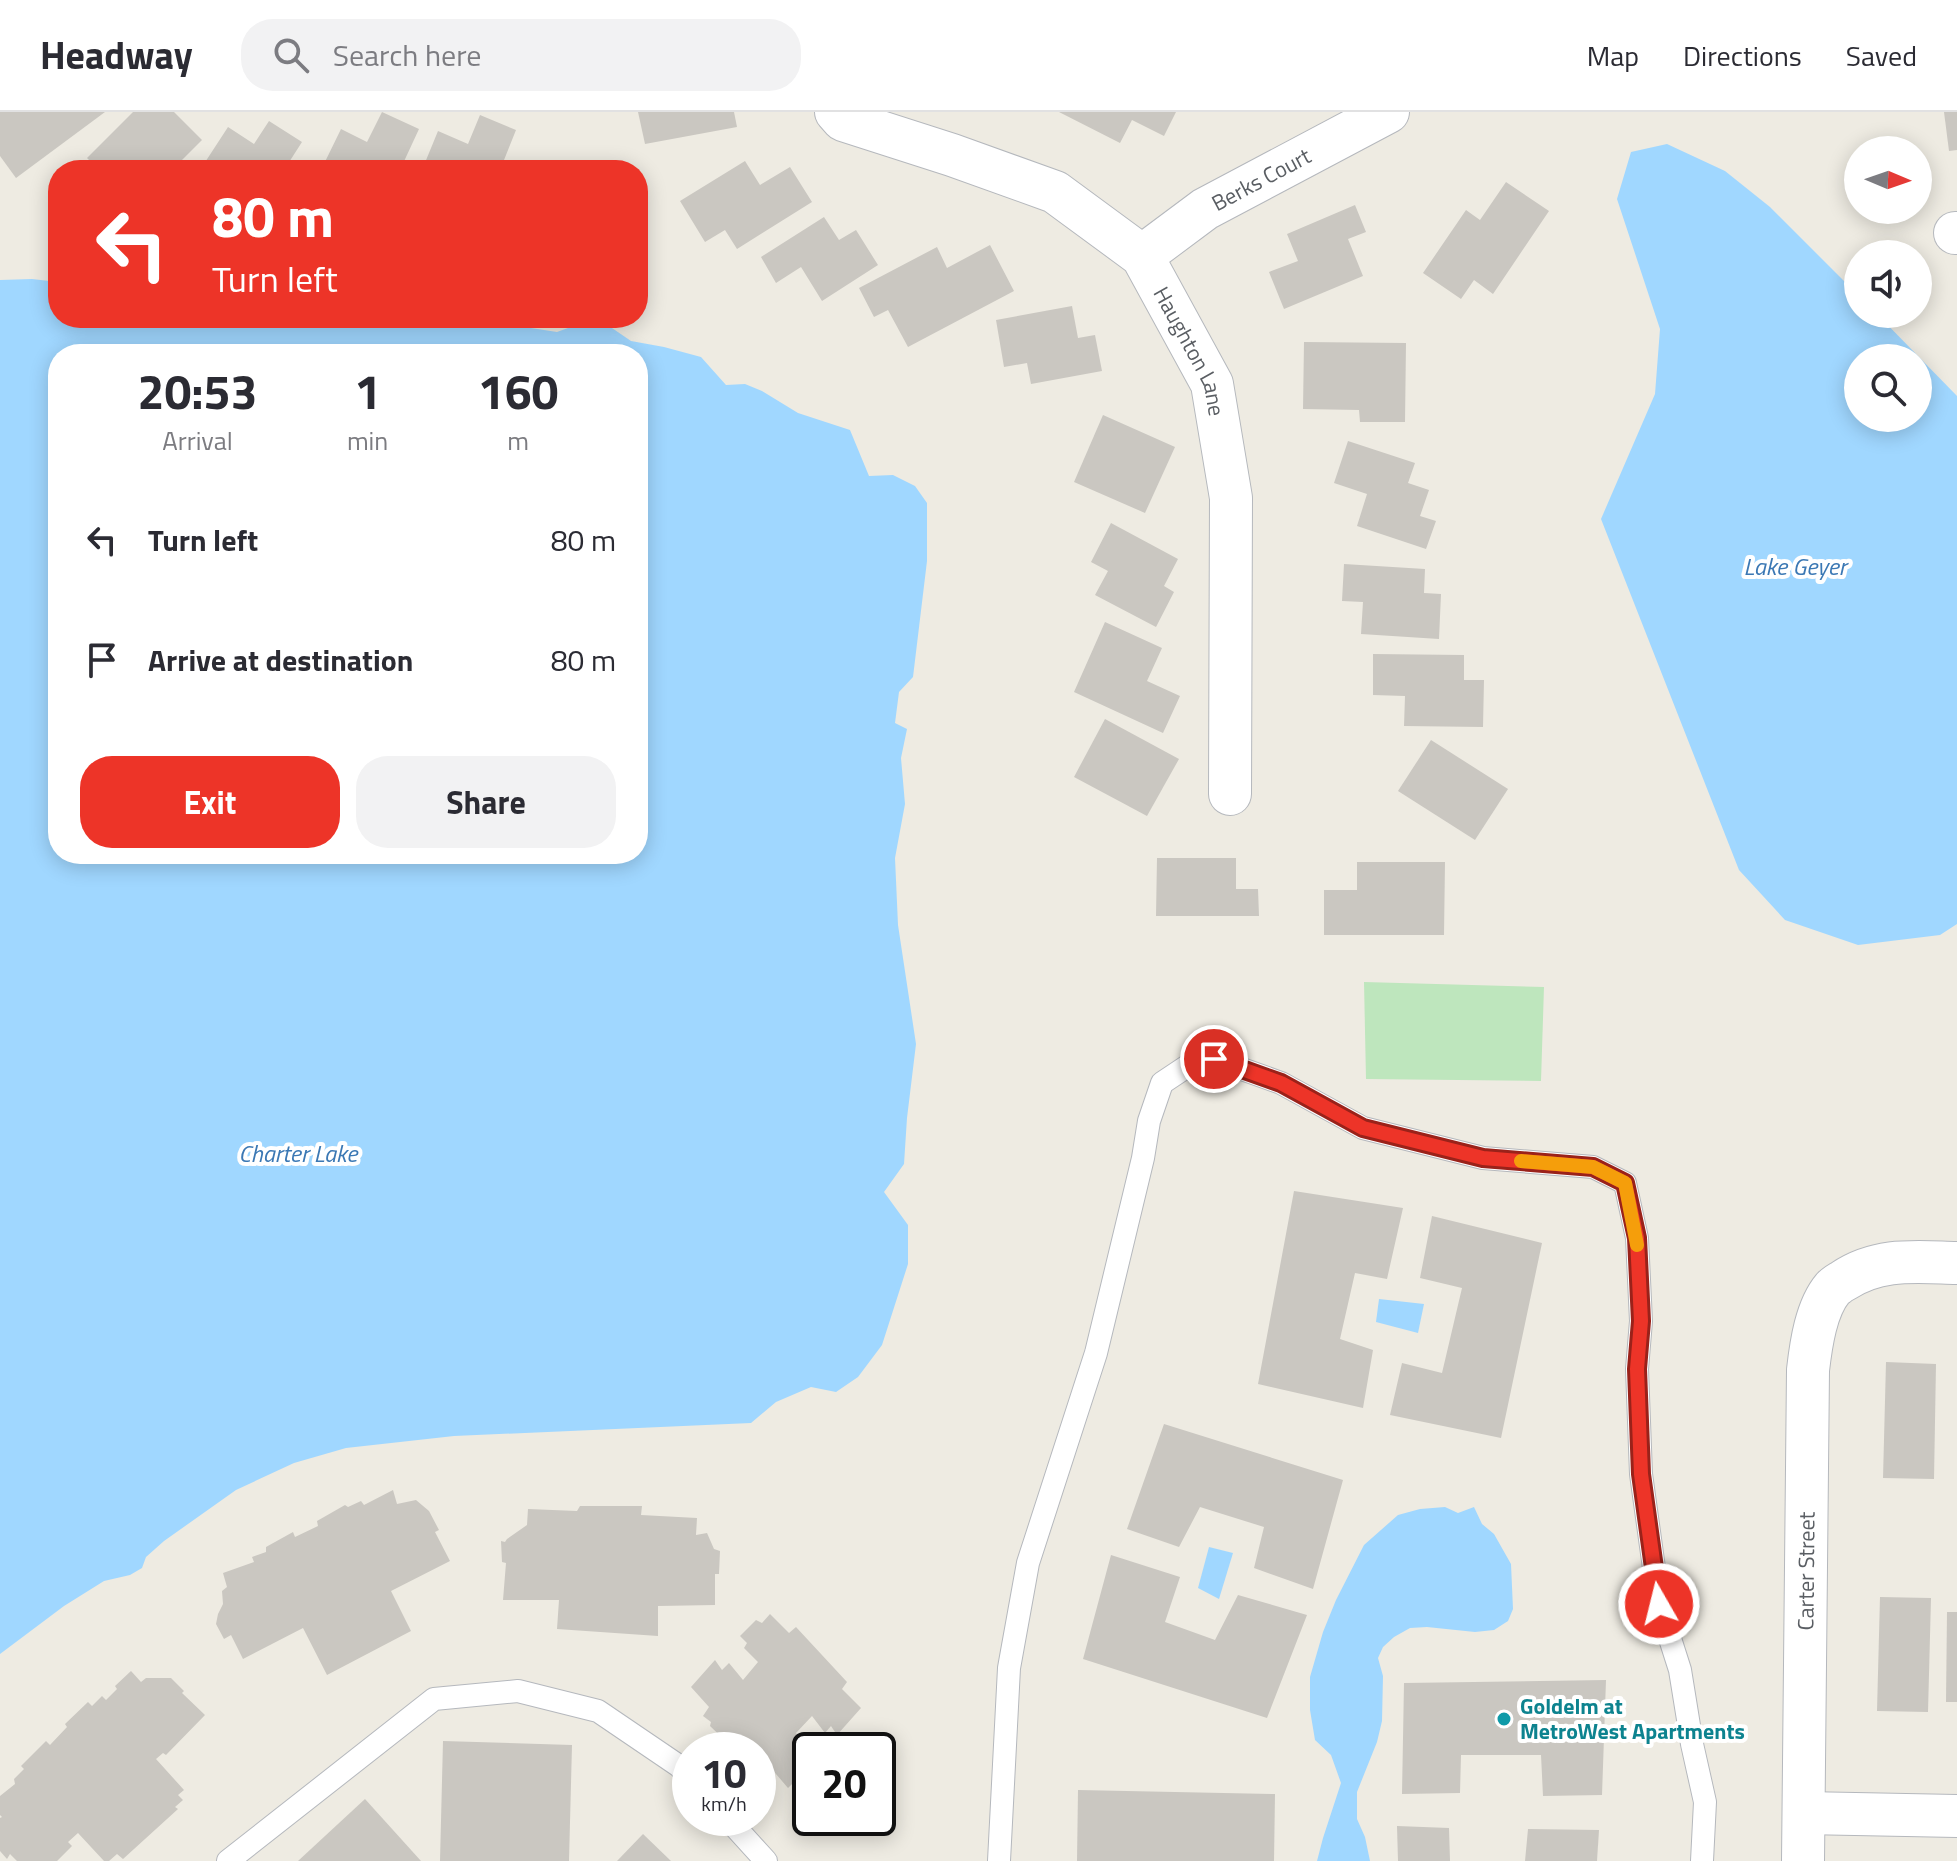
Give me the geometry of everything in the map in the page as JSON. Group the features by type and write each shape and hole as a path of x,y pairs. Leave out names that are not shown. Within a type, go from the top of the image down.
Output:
{"street":[{"name":"Haughton Lane","path":"836,112 843,120 1055,192 1142,256 1212,384 1231,498 1230,794"},
{"name":"Berks Court","path":"1142,256 1205,209 1388,112"},
{"name":"Carter Street","path":"1803,1861 1808,1370 1812,1338 1821,1310 1834,1287 1858,1271 1884,1263 1957,1263"},
{"path":"1804,1813 1957,1816"}],"lane":[{"path":"999,1861 1009,1668 1028,1563 1096,1353 1149,1121 1162,1083 1195,1061 1214,1059 1281,1083 1363,1128 1483,1158 1593,1167 1625,1183 1637,1238 1641,1321 1637,1369 1641,1474 1659,1604 1680,1670 1705,1802 1702,1861"},
{"path":"228,1861 434,1699 518,1691 598,1711 672,1761"},
{"path":"743,1836 766,1861"}],"green space":[{"path":"1364,982 1544,987 1541,1081 1366,1079"}],"water":[{"name":"Lake Geyer","path":"1667,144 1725,171 1770,207 1844,281 1844,328 1891,328 1906,344 1844,344 1844,432 1932,432 1932,370 1957,396 1957,924 1940,935 1858,945 1785,920 1739,870 1601,519 1655,394 1660,329 1617,199 1631,152"},
{"name":"Charter Lake","path":"0,280 48,281 48,328 531,328 557,332 568,328 612,328 631,341 648,344 48,344 48,864 648,864 648,344 701,357 726,385 745,384 798,413 850,430 869,476 893,475 915,486 927,503 927,561 913,677 899,692 895,723 907,729 901,758 905,804 895,858 898,925 916,1044 904,1164 884,1192 908,1225 908,1264 882,1345 858,1377 836,1392 811,1387 776,1402 751,1423 454,1436 346,1448 294,1463 236,1490 164,1541 146,1557 142,1568 130,1575 104,1581 64,1606 0,1654"},
{"path":"1379,1299 1424,1304 1418,1333 1376,1322"},
{"path":"1445,1507 1458,1513 1474,1507 1482,1524 1494,1534 1511,1564 1513,1609 1508,1621 1494,1630 1475,1632 1410,1628 1383,1647 1378,1658 1383,1676 1382,1721 1357,1792 1357,1819 1370,1861 1317,1861 1341,1783 1331,1755 1315,1740 1310,1710 1310,1677 1323,1632 1364,1545 1398,1515"},
{"path":"1209,1547 1233,1553 1219,1599 1198,1588"}],"building":[{"path":"0,112 105,112 16,178 0,156"},
{"path":"133,112 174,112 202,140 182,160 87,158"},
{"path":"382,112 419,129 405,160 326,160 341,129 367,142"},
{"path":"638,112 734,112 737,127 645,144"},
{"path":"1059,112 1176,112 1164,136 1132,120 1120,143"},
{"path":"1944,112 1957,112 1957,150 1949,151"},
{"path":"480,115 516,130 504,160 426,160 438,131 468,144"},
{"path":"269,121 302,142 290,160 207,160 228,127 254,144"},
{"path":"745,161 760,185 790,167 812,202 737,249 725,230 705,242 680,201"},
{"path":"1506,182 1549,211 1493,294 1474,280 1461,299 1423,273 1466,210 1480,220"},
{"path":"1355,205 1366,232 1348,239 1363,276 1284,309 1269,272 1298,261 1287,234"},
{"path":"824,217 839,240 856,230 878,265 822,301 801,267 776,283 761,257"},
{"path":"990,245 1014,291 908,347 888,310 874,317 859,288 937,247 947,268"},
{"path":"1072,306 1078,338 1095,335 1102,371 1031,384 1027,363 1004,367 996,320"},
{"path":"1304,342 1406,343 1405,422 1360,422 1359,410 1303,409"},
{"path":"1103,415 1175,447 1145,513 1074,482"},
{"path":"1348,441 1415,463 1408,483 1429,490 1420,516 1436,521 1426,549 1357,526 1367,494 1334,483"},
{"path":"1111,523 1178,559 1164,586 1174,592 1156,627 1095,595 1108,571 1091,562"},
{"path":"1344,564 1425,569 1424,593 1441,594 1439,639 1361,634 1363,602 1342,601"},
{"path":"1105,622 1162,648 1147,681 1180,696 1163,733 1074,692"},
{"path":"1373,654 1464,655 1464,680 1484,680 1483,727 1404,726 1405,696 1373,695"},
{"path":"1105,719 1179,759 1147,816 1074,777"},
{"path":"1431,740 1508,789 1475,840 1398,791"},
{"path":"1157,858 1236,858 1236,889 1258,889 1259,916 1156,916"},
{"path":"1357,862 1445,862 1444,935 1324,935 1324,890 1357,890"},
{"path":"1294,1191 1403,1208 1387,1279 1355,1273 1340,1339 1373,1350 1363,1408 1258,1384"},
{"path":"1432,1216 1542,1243 1501,1438 1390,1415 1402,1363 1442,1373 1462,1288 1420,1278"},
{"path":"1886,1362 1936,1364 1934,1479 1883,1478"},
{"path":"1164,1424 1343,1480 1313,1589 1254,1568 1264,1527 1200,1507 1179,1547 1127,1529"},
{"path":"393,1490 397,1504 416,1500 429,1511 439,1530 435,1532 450,1561 391,1591 411,1631 327,1675 303,1628 243,1659 231,1635 224,1639 216,1624 223,1604 222,1591 227,1587 223,1573 254,1562 252,1557 266,1552 266,1547 293,1532 295,1537 318,1526 317,1521 345,1505 348,1507 361,1501 364,1505"},
{"path":"580,1506 642,1506 641,1515 697,1518 696,1535 707,1533 714,1549 720,1551 719,1574 715,1574 715,1605 658,1606 658,1636 557,1629 559,1600 503,1600 506,1563 502,1562 501,1541 505,1542 527,1525 528,1509 577,1511"},
{"path":"1111,1555 1180,1577 1165,1622 1215,1640 1238,1595 1307,1615 1267,1718 1083,1659"},
{"path":"1880,1597 1931,1598 1928,1712 1877,1711"},
{"path":"1947,1612 1957,1612 1957,1702 1946,1702"},
{"path":"770,1614 789,1633 796,1627 847,1682 842,1689 861,1708 840,1732 835,1732 831,1726 824,1732 812,1716 797,1732 792,1732 792,1784 788,1788 776,1774 776,1732 716,1732 703,1716 709,1707 691,1687 715,1660 722,1670 729,1663 743,1680 758,1662 744,1648 747,1643 740,1636 756,1620 762,1623"},
{"path":"131,1671 141,1682 146,1678 171,1678 205,1715 166,1755 163,1753 156,1759 184,1790 178,1795 183,1800 175,1807 178,1809 123,1859 117,1854 104,1861 78,1833 68,1842 72,1846 57,1861 17,1861 10,1854 7,1859 0,1851 0,1796 15,1784 14,1779 24,1769 21,1766 46,1741 50,1745 67,1727 65,1724 88,1702 92,1706 102,1696 106,1700"},
{"name":"Goldelm at MetroWest Apartments","path":"1606,1680 1602,1795 1543,1796 1541,1755 1461,1755 1460,1793 1402,1794 1404,1683"},
{"path":"443,1741 572,1745 569,1861 440,1861"},
{"path":"1078,1790 1275,1794 1274,1861 1077,1861"},
{"path":"365,1799 421,1861 298,1861"},
{"path":"1397,1826 1449,1828 1450,1861 1398,1861"},
{"path":"1528,1829 1599,1830 1597,1861 1525,1861"},
{"path":"643,1834 671,1861 617,1861"}],"slow traffic":[{"path":"1521,1161 1593,1167 1625,1183 1637,1245"}],"place":[{"name":"Goldelm at MetroWest Apartments","path":"1504,1719"}],"route":[{"path":"1214,1059 1281,1083 1363,1128 1483,1158 1593,1167 1625,1183 1637,1238 1641,1321 1637,1369 1641,1474 1659,1604"}]}
